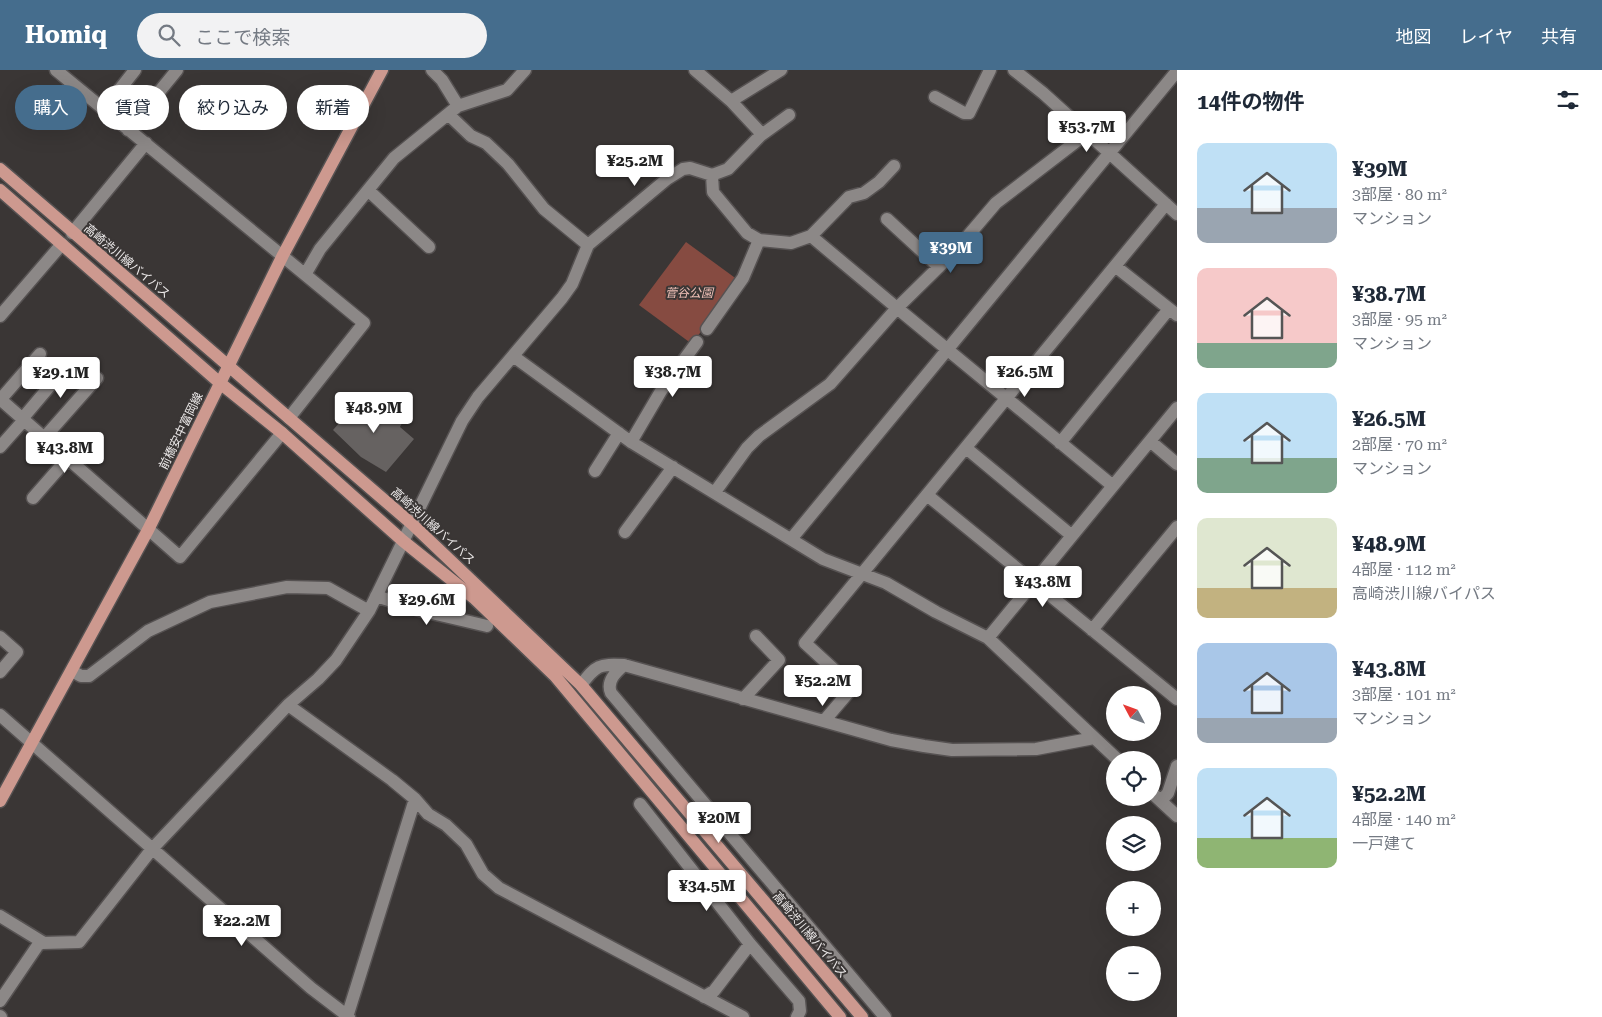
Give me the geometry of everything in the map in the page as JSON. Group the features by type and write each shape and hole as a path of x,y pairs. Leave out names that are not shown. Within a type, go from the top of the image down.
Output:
{"main road":[{"name":"前橋安中富岡線","path":"0,801 148,530 283,255 382,70"},
{"name":"高崎渋川線バイパス","path":"0,169 412,524 581,686 862,1017"},
{"path":"0,190 220,383 282,433 403,542 474,598 555,676 840,1017"}],"street":[{"path":"56,70 97,102"},
{"path":"123,85 135,70"},
{"path":"165,85 177,70"},
{"path":"432,70 442,80 454,111 471,136 493,150 508,164 544,210 588,244"},
{"path":"306,273 320,249 394,158 441,118 508,90 525,70"},
{"path":"695,70 731,101 759,131 760,136"},
{"path":"731,101 781,70"},
{"path":"935,97 964,113 969,113 990,70"},
{"path":"1014,70 1043,93 1086,134 1177,214"},
{"path":"792,538 1176,72"},
{"path":"0,1001 38,946 44,943 79,942 152,849 288,705 318,679 336,660 370,611 448,446 478,397 572,284 588,244 676,173 690,168 712,175 728,169 760,136 789,115"},
{"path":"128,130 306,273 364,323 289,418"},
{"path":"715,492 747,448 759,436 830,384 897,308 955,251 996,203 1086,134"},
{"path":"72,233 146,143"},
{"path":"712,175 713,192 730,216 747,232 759,240 791,243 811,236 849,197 864,192 879,182 894,166"},
{"path":"369,191 429,247"},
{"path":"824,721 854,687 806,643 1166,204"},
{"path":"887,219 939,267"},
{"path":"811,236 1113,486"},
{"path":"707,330 742,278 759,240"},
{"path":"0,316 62,244"},
{"path":"1060,443 1173,312 1115,266"},
{"path":"631,442 661,391 697,342"},
{"path":"40,354 0,399 180,556 282,433"},
{"path":"513,356 631,442 792,538 823,559 886,583 936,612 988,638 1108,751"},
{"path":"0,447 60,374"},
{"path":"44,438 97,378"},
{"path":"988,638 1177,408"},
{"path":"595,471 618,433"},
{"path":"1150,441 1177,464"},
{"path":"966,448 1071,535"},
{"path":"33,498 68,458"},
{"path":"625,532 673,467"},
{"path":"927,495 1177,699"},
{"path":"1092,630 1177,527"},
{"path":"72,671 82,676 89,676 148,631 210,602 287,587 328,588 370,611"},
{"path":"376,596 423,611 487,626"},
{"path":"743,699 779,660 756,636"},
{"path":"0,637 17,652 0,672"},
{"path":"581,686 593,670 603,664 624,665 891,740 952,750 1036,749 1094,738"},
{"path":"624,665 613,674 609,685 611,693 885,1017"},
{"path":"288,705 415,799 428,814 446,825 466,844 483,874 498,888 743,1017"},
{"path":"0,715 311,988 348,1017 415,799"},
{"path":"1161,796 1168,793 1177,766"},
{"path":"1161,801 1177,816"},
{"path":"640,804 750,944 799,1001 801,1007 797,1017"},
{"path":"0,916 44,943"},
{"path":"704,997 714,991 750,944"}],"green space":[{"name":"菅谷公園","path":"686,242 738,280 692,344 639,305"}],"building":[{"path":"363,396 378,409 382,405 402,423 400,427 414,439 386,472 361,457 333,430"}]}
